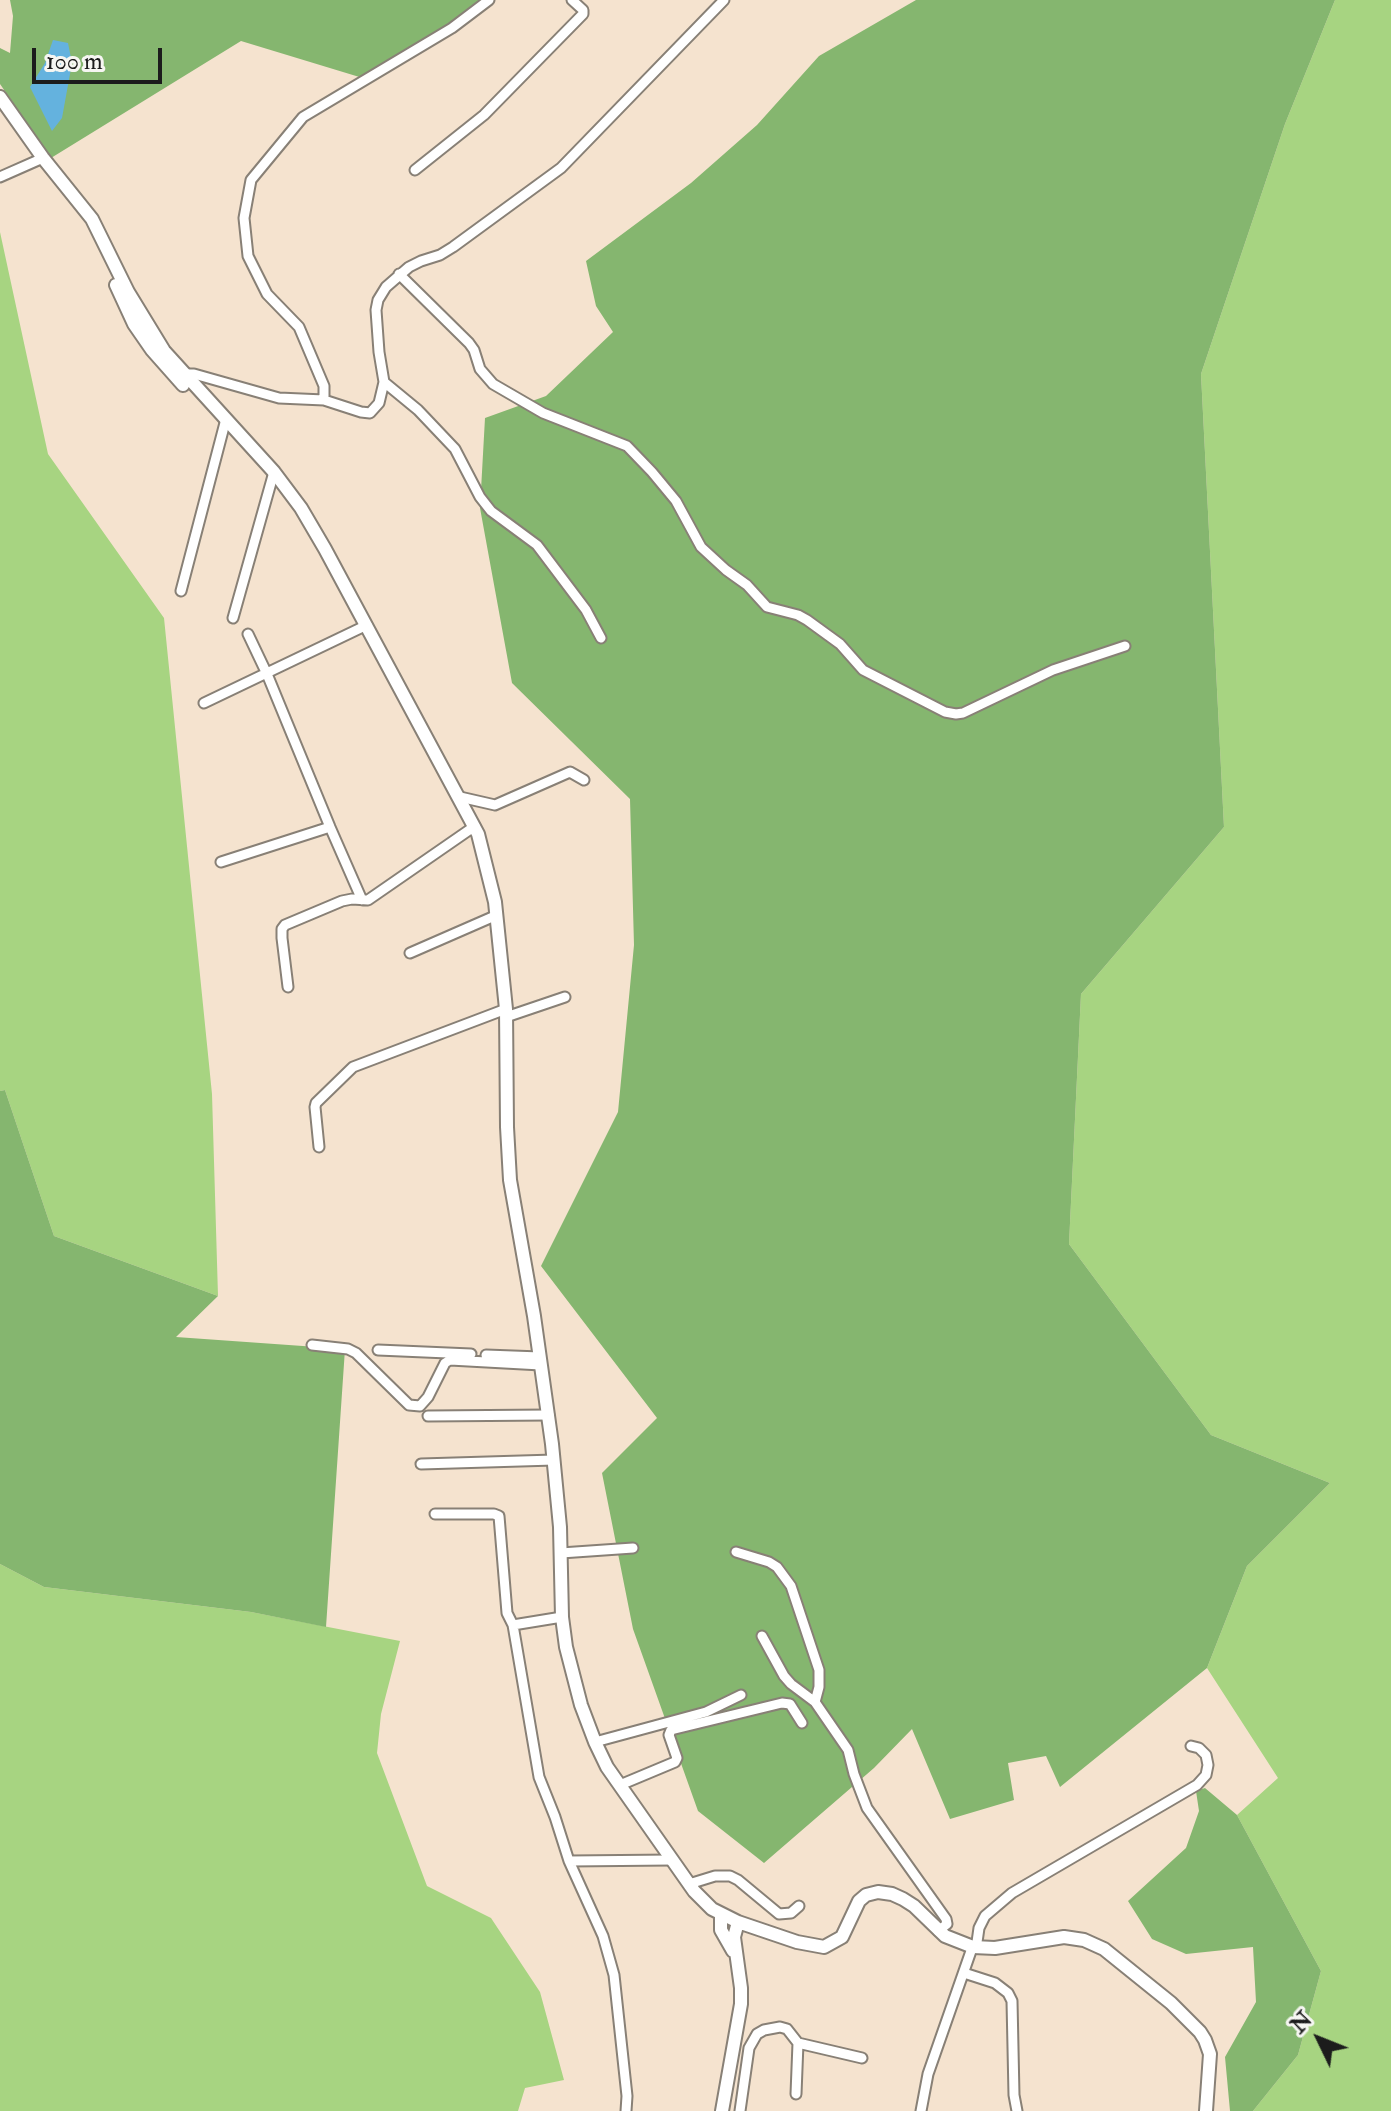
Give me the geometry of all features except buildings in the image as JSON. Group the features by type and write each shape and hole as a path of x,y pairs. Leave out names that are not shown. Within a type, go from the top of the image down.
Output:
{"street":[{"path":"324,400 324,386 299,327 267,294 248,256 244,218 251,180 303,117 452,28 489,0"},
{"path":"415,170 484,115 583,14 583,10 572,0"},
{"path":"180,376 194,374 279,398 324,400 370,413 379,403 384,382 376,310 382,293 399,274 453,247 561,168 724,0"},
{"path":"2,103 92,219 128,292 180,376 274,472 301,508 475,826 497,915 506,1013 510,1180 549,1415 566,1647 575,1685 595,1742 620,1785 700,1898 721,1915 738,1922 797,1942 824,1947 842,1937 859,1901 866,1895 878,1892 892,1894 914,1906 938,1931 973,1947 995,1948 1064,1937 1090,1942 1113,1954 1195,2025 1205,2040 1210,2064 1206,2111"},
{"path":"0,177 43,158"},
{"path":"399,274 469,343 484,376 493,384 543,413 627,446 676,501 701,547 747,585 767,607 807,620 840,644 863,670 945,712 956,714 1053,670 1125,646"},
{"path":"384,382 407,399 455,449 480,497 491,511 537,545 586,610 601,638"},
{"path":"181,591 225,421"},
{"path":"233,618 274,472"},
{"path":"204,703 367,625"},
{"path":"248,634 362,900"},
{"path":"460,797 495,805 570,772 584,780"},
{"path":"288,987 281,933 285,925 342,901 362,900 376,895 475,826"},
{"path":"221,862 330,827"},
{"path":"410,953 497,915"},
{"path":"319,1147 316,1103 353,1067 506,1013 565,997"},
{"path":"312,1345 348,1349 356,1353 409,1405 420,1406 445,1363 450,1360 540,1361"},
{"path":"378,1350 540,1361"},
{"path":"428,1416 549,1415"},
{"path":"421,1464 554,1460"},
{"path":"435,1514 499,1516 507,1613 513,1625 539,1777 569,1861 603,1936 614,1975 626,2111"},
{"path":"561,1553 633,1548"},
{"path":"736,1552 769,1562 777,1567 791,1586 819,1670 815,1702"},
{"path":"513,1625 562,1617"},
{"path":"762,1636 784,1676 815,1702 848,1750 867,1808 946,1919 947,1924 938,1931"},
{"path":"595,1742 706,1712 741,1695"},
{"path":"620,1785 675,1762 677,1758 669,1735 671,1730 782,1703 790,1704 802,1723"},
{"path":"921,2111 928,2074 985,1916 1005,1897 1197,1785 1206,1775 1208,1765 1206,1755 1199,1748 1191,1746"},
{"path":"569,1861 672,1860"},
{"path":"689,1884 715,1876 730,1876 779,1914 791,1913 799,1906"},
{"path":"721,1915 721,1930 737,1957"},
{"path":"722,2111 741,2004 734,1937 738,1922"},
{"path":"964,1973 995,1983 1008,1993 1012,2001 1017,2111"},
{"path":"740,2111 749,2048 757,2034 764,2030 787,2029 798,2043 862,2058"},
{"path":"796,2094 798,2043"}],"green space":[{"path":"10,0 486,0 366,79 241,41 51,158 0,84 0,48 10,53 13,16"},
{"path":"916,0 1335,0 1285,124 1201,374 1224,827 1081,994 1069,1244 1211,1435 1330,1483 1247,1566 1207,1668 1060,1787 1046,1756 1008,1763 1014,1800 950,1819 912,1729 874,1768 764,1863 698,1811 633,1629 602,1473 657,1418 541,1266 618,1112 634,945 630,799 512,683 480,508 485,418 546,396 613,332 596,306 586,261 691,183 757,125 819,56"},
{"path":"1335,0 1391,0 1391,2111 1253,2111 1298,2055 1321,1971 1237,1815 1278,1778 1207,1668 1247,1566 1330,1483 1211,1435 1069,1244 1081,994 1224,827 1201,374 1285,124"},
{"path":"0,232 48,454 164,618 212,1094 218,1296 54,1236 5,1090 0,1091"},
{"path":"5,1090 54,1236 218,1296 176,1337 345,1349 326,1627 251,1612 44,1587 0,1564 0,1091"},
{"path":"0,1564 44,1587 251,1612 400,1641 381,1714 377,1753 427,1886 491,1918 540,1992 564,2080 525,2088 518,2111 0,2111"},
{"path":"1205,1788 1237,1815 1321,1971 1298,2055 1253,2111 1230,2111 1225,2057 1256,2002 1253,1947 1186,1954 1152,1939 1128,1901 1186,1848 1199,1811 1196,1791"}],"water":[{"path":"53,40 68,43 72,63 62,118 52,131 30,87 45,63"}]}
